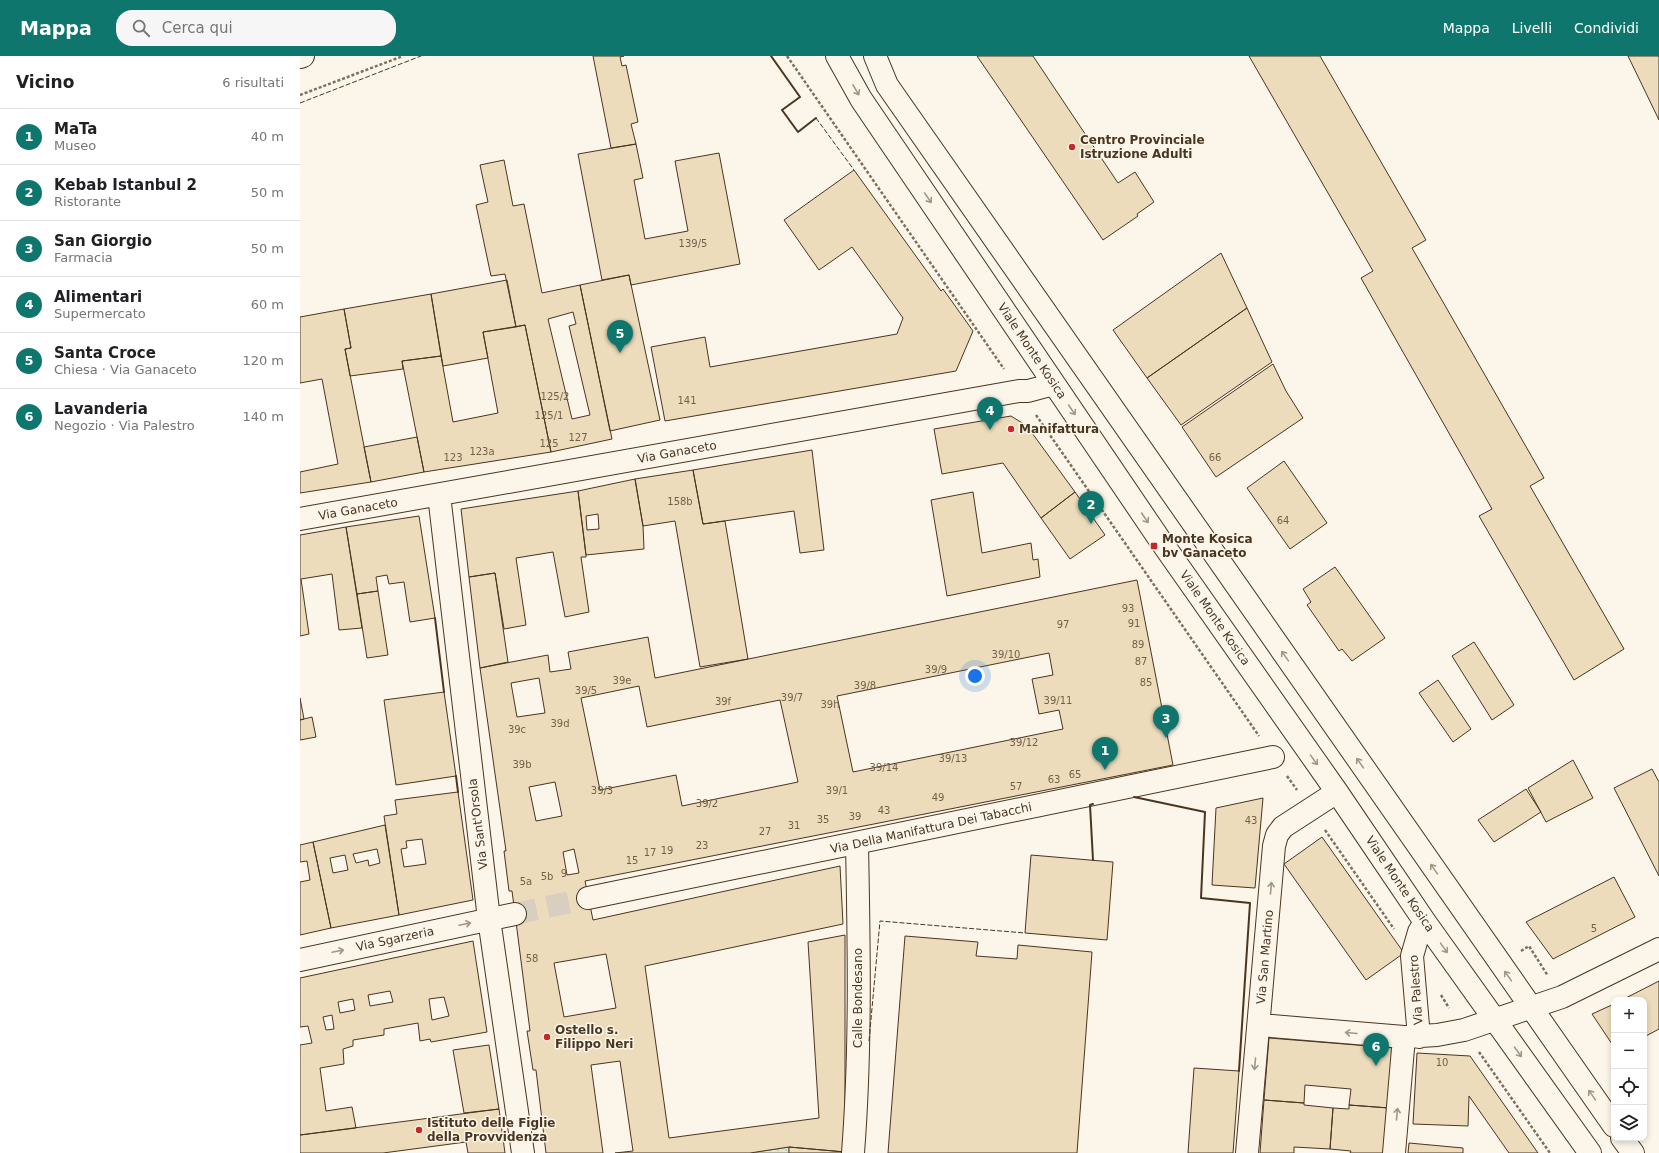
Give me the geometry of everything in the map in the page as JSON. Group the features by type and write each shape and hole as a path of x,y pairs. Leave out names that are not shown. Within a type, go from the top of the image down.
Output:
{"street":[{"path":"300,57 304,56"},
{"name":"Viale Monte Kosica","path":"837,56 861,99 1160,540 1337,792 1425,922 1590,1153"},
{"path":"875,56 887,85 1530,1008 1611,1122"},
{"name":"Via Ganaceto","path":"300,519 1019,391 1028,391 1054,384"},
{"name":"Via Sant'Orsola","path":"439,495 489,919 523,1153"},
{"name":"Via Della Manifattura Dei Tabacchi","path":"588,898 1273,757"},
{"name":"Via San Martino","path":"1247,1153 1277,835 1283,827 1337,792"},
{"name":"Calle Bondesano","path":"853,1153 857,1098 859,933 857,843"},
{"path":"489,919 515,914"},
{"name":"Via Sgarzeria","path":"300,960 489,919"},
{"name":"Via Palestro","path":"1394,1153 1412,1037 1412,956 1417,936 1425,922"},
{"path":"1259,1025 1412,1037 1464,1030 1562,997 1659,949"},
{"path":"1624,1141 1633,1153"}],"path":[{"path":"300,96 403,56"},
{"path":"787,56 1412,956"},
{"path":"1440,994 1550,1153"}],"green space":[{"path":"789,1147 789,1153 750,1153"}],"building":[{"path":"593,56 624,56 620,57 622,66 626,65 638,122 631,124 636,144 611,148"},
{"path":"977,56 1033,56 1118,183 1135,172 1154,202 1137,214 1138,216 1103,240"},
{"path":"1249,56 1320,56 1426,240 1412,248 1544,478 1530,486 1624,649 1574,680 1479,516 1492,509 1361,278 1373,271"},
{"path":"1628,56 1659,56 1659,120"},
{"path":"636,144 643,178 634,180 645,239 688,231 675,161 719,153 740,264 631,285 629,275 602,280 578,154"},
{"path":"504,160 513,206 524,204 542,293 580,285 612,439 551,452 525,325 516,327 505,274 491,276 476,205 488,202 480,165","holes":["573,312 576,324 569,326 590,415 572,419 548,319"]},
{"path":"854,170 941,291 943,289 973,331 956,371 665,421 651,347 705,337 710,367 897,334 903,318 852,247 819,270 784,220"},
{"path":"1221,253 1247,308 1147,378 1113,330"},
{"path":"629,275 660,420 610,431 580,285"},
{"path":"507,280 516,327 483,332 488,358 443,366 431,294"},
{"path":"431,294 441,356 402,361 403,369 350,376 345,349 351,348 344,309"},
{"path":"1247,308 1272,362 1181,425 1147,378"},
{"path":"344,309 351,348 345,349 371,482 300,493 300,472 338,464 322,379 300,383 300,317"},
{"path":"525,325 551,452 424,472 402,361 441,356 453,422 498,413 483,332"},
{"path":"1273,364 1286,391 1303,418 1216,477 1182,427"},
{"path":"1011,416 1027,426 1075,492 1041,518 1003,463 942,474 934,429"},
{"path":"417,437 424,472 371,482 364,447"},
{"path":"812,450 824,550 800,553 794,511 703,524 693,470"},
{"path":"1284,461 1327,523 1290,549 1247,488"},
{"path":"693,470 703,524 725,521 748,659 700,667 675,521 643,526 635,479"},
{"path":"635,479 643,526 644,549 586,555 578,491","holes":["598,514 599,529 587,530 586,516"]},
{"path":"578,491 586,555 586,557 581,557 589,612 565,617 553,552 516,558 526,625 504,629 495,573 469,577 461,509"},
{"path":"973,492 982,553 1031,543 1033,560 1038,559 1040,577 947,596 931,500"},
{"path":"1075,492 1105,535 1070,559 1041,518"},
{"path":"419,516 435,618 410,622 404,582 389,584 387,575 376,577 378,591 357,594 346,527"},
{"path":"346,527 362,628 339,630 332,574 301,579 309,634 300,636 300,535"},
{"path":"1335,567 1385,638 1352,661 1342,649 1339,651 1307,605 1311,602 1303,589"},
{"path":"495,573 508,662 480,668 469,577"},
{"path":"1137,580 1173,765 585,881 593,920 840,866 843,924 645,966 669,1138 819,1118 808,942 845,935 845,1152 789,1147 750,1153 615,1153 633,1151 620,1061 591,1065 603,1153 546,1153 536,1070 533,1070 527,1031 530,1031 515,914 512,891 509,891 504,851 506,851 480,668 548,655 550,672 571,669 568,652 648,637 655,678","holes":["1049,653 1053,675 1032,679 1039,714 1059,710 1063,729 853,772 837,696","539,678 545,713 517,717 511,683","639,686 647,727 780,700 798,782 682,806 676,775 600,790 581,698","555,782 562,816 536,821 529,787","574,849 579,873 567,875 563,852","606,954 616,1008 564,1017 554,963"]},
{"path":"378,591 388,655 367,658 357,594"},
{"path":"1474,642 1514,705 1492,720 1452,656"},
{"path":"1438,680 1471,729 1453,742 1419,693"},
{"path":"444,692 456,776 396,785 384,700"},
{"path":"300,698 304,719 300,720"},
{"path":"312,717 316,737 300,740 300,720"},
{"path":"1573,760 1593,798 1546,822 1528,788"},
{"path":"1652,769 1659,782 1659,876 1614,788"},
{"path":"1526,789 1541,812 1494,842 1478,820"},
{"path":"458,792 473,900 399,915 384,816 397,814 395,800","holes":["422,839 426,864 404,867 401,849 407,848 406,841"]},
{"path":"1263,798 1255,888 1212,885 1216,808"},
{"path":"385,825 399,915 331,928 313,842","holes":["377,849 380,863 369,866 368,860 356,863 353,854","345,855 348,870 333,873 330,858"]},
{"path":"1322,837 1404,953 1366,980 1284,864"},
{"path":"313,842 331,928 300,935 300,882 310,880 307,861 300,862 300,845"},
{"path":"1031,855 1113,862 1107,940 1025,933"},
{"path":"1614,877 1635,917 1553,959 1526,922"},
{"path":"905,936 978,942 976,956 1017,959 1018,945 1092,952 1077,1153 888,1153"},
{"path":"473,941 487,1032 431,1042 430,1039 420,1041 418,1023 384,1029 384,1035 353,1040 353,1046 343,1049 344,1064 320,1068 326,1111 352,1107 356,1128 300,1135 300,1045 312,1043 308,1026 300,1027 300,978","holes":["390,991 393,1002 370,1006 368,995","444,997 449,1016 432,1020 429,999","353,999 355,1010 340,1013 338,1002","332,1015 334,1029 326,1030 323,1017"]},
{"path":"1659,981 1659,1029 1647,1035 1647,997 1628,997"},
{"path":"1611,1005 1611,1042 1592,1014"},
{"path":"1269,1038 1394,1048 1389,1108 1349,1105 1351,1089 1305,1085 1304,1103 1264,1100"},
{"path":"489,1045 499,1109 464,1113 453,1050"},
{"path":"1417,1053 1470,1056 1538,1153 1509,1153 1469,1096 1468,1126 1413,1124"},
{"path":"1194,1068 1239,1071 1233,1153 1188,1153"},
{"path":"1264,1100 1304,1103 1304,1105 1333,1108 1330,1149 1294,1147 1294,1153 1260,1153"},
{"path":"1349,1105 1389,1108 1385,1153 1350,1153 1351,1151 1330,1149 1333,1108 1349,1109"},
{"name":"Istituto delle Figlie della Provvidenza","path":"499,1109 505,1153 468,1153 466,1142 383,1153 300,1153 300,1135"},
{"path":"1409,1143 1463,1148 1463,1153 1408,1153"},
{"path":"789,1147 845,1152 845,1153 789,1153"}],"tunnel":[{"path":"515,914 588,898"}],"fence":[{"path":"300,103 421,56"},
{"path":"816,118 854,170"},
{"path":"869,1041 880,921 1025,933"}],"wall":[{"path":"771,56 800,97 782,110 798,132 816,118"},
{"path":"435,618 444,692"},
{"path":"456,776 458,792"},
{"path":"1134,797 1205,812 1201,898 1250,903 1239,1071"},
{"path":"1093,804 1090,805 1093,860"}],"place":[{"name":"Centro Provinciale Istruzione Adulti","path":"1072,147"},
{"name":"Santa Croce","path":"620,353"},
{"name":"Manifattura","path":"1011,429"},
{"name":"Alimentari","path":"990,430"},
{"name":"Kebab Istanbul 2","path":"1091,524"},
{"name":"Monte Kosica bv Ganaceto","path":"1154,546"},
{"name":"San Giorgio","path":"1166,738"},
{"name":"MaTa","path":"1105,770"},
{"name":"Ostello s. Filippo Neri","path":"547,1037"},
{"name":"Lavanderia","path":"1376,1066"},
{"name":"Istituto delle Figlie della Provvidenza","path":"419,1130"}]}
